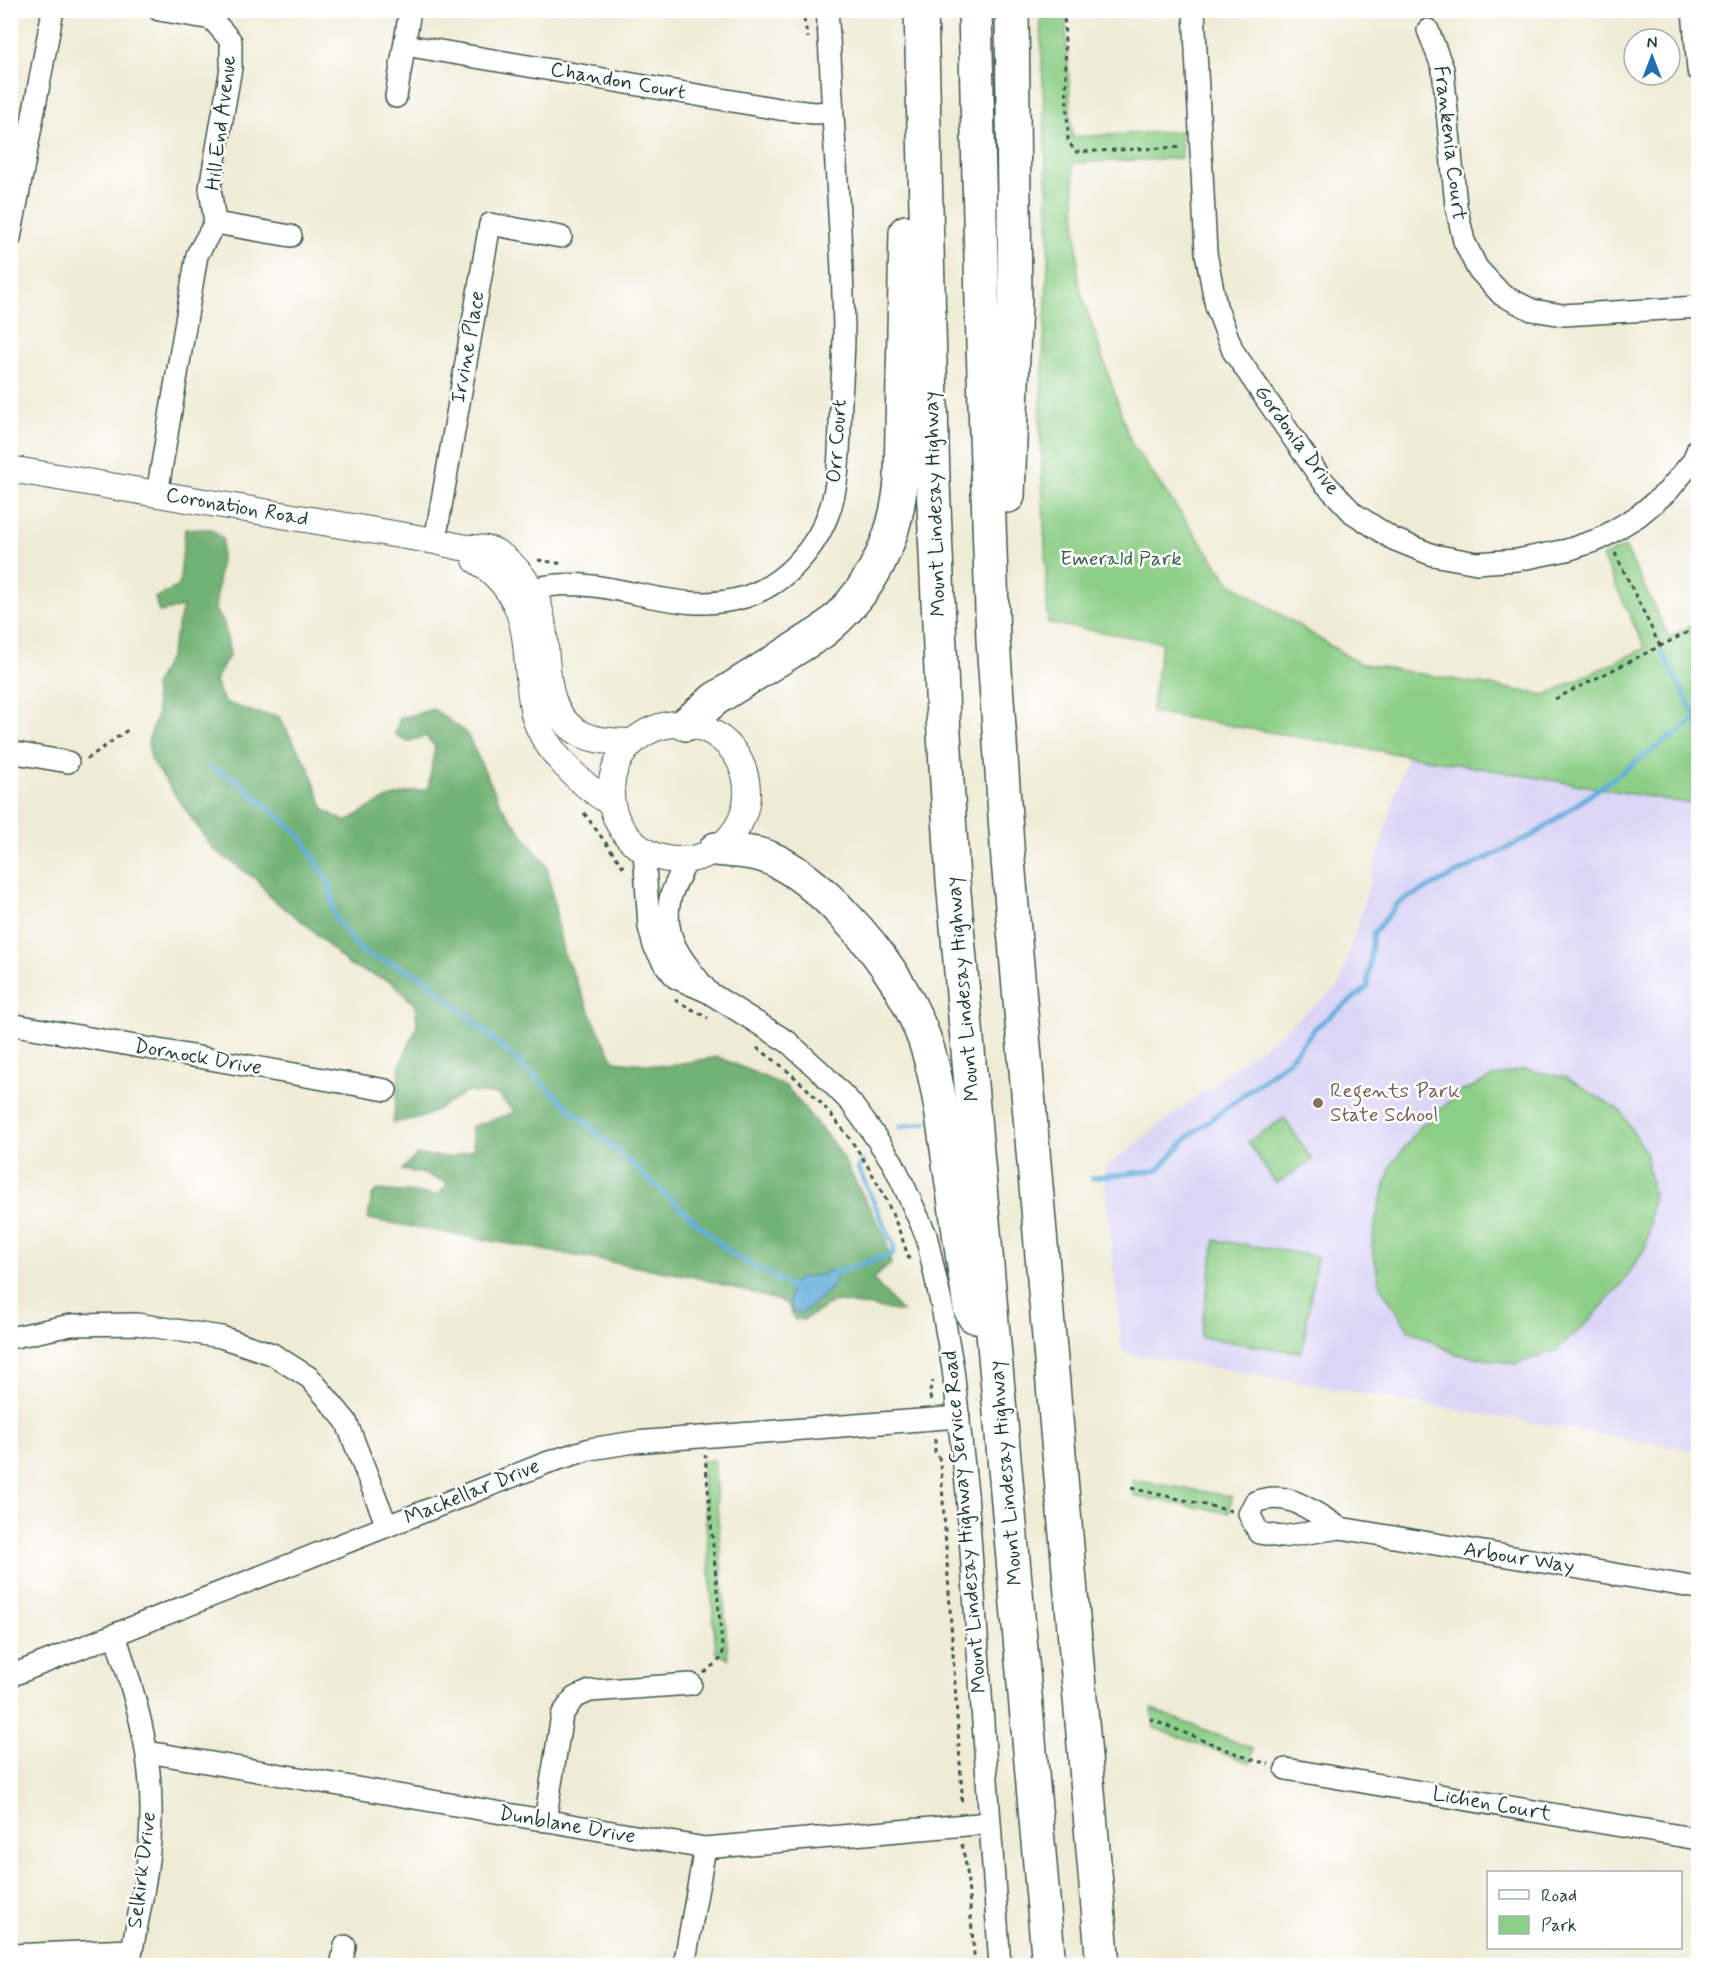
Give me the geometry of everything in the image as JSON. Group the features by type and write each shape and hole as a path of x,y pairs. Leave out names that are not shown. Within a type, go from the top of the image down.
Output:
{"highway":[{"name":"Mount Lindesay Highway","path":"921,10 933,483 953,881 1049,1965"},
{"path":"975,10 982,344 993,640 1008,860 1103,1965"},
{"path":"993,640 1006,586 1014,331 1012,10"},
{"path":"686,724 716,699 822,632 834,622 862,591 878,565 889,539 899,500 901,480 907,158 924,94"},
{"path":"702,854 759,854 775,860 822,894 861,932 896,980 924,1038 934,1072 970,1308 995,1352"}],"street":[{"path":"10,238 53,10"},
{"name":"Hill End Avenue","path":"157,494 198,255 215,223 210,188 231,68 231,41 212,20 159,10"},
{"path":"396,97 410,10"},
{"name":"Orr Court","path":"523,594 564,584 673,601 702,604 724,602 748,596 770,585 791,569 810,549 831,508 839,440 844,334 827,10"},
{"name":"Gordonia Drive","path":"1194,10 1206,253 1216,306 1233,351 1322,480 1353,513 1393,539 1433,555 1477,563 1517,560 1568,550 1600,539 1638,516 1668,491 1693,460 1698,448"},
{"path":"1693,10 1698,70"},
{"name":"Frankenia Court","path":"1428,30 1443,69 1456,206 1464,241 1477,268 1502,295 1532,310 1563,315 1698,307"},
{"name":"Chandon Court","path":"405,45 779,109 814,113 832,112"},
{"path":"215,223 291,236"},
{"name":"Irvine Place","path":"435,541 490,224 561,237"},
{"name":"Coronation Road","path":"10,469 463,547 486,548 497,553 511,565 523,594 531,700 537,727 545,740 592,792 611,803"},
{"name":"Coronation Road","path":"463,547 498,578 523,594 541,613 549,680 556,710 567,723 578,732 593,739 632,742"},
{"path":"666,724 686,724 704,728 721,737 734,751 743,767 747,785 747,804 741,822 730,837 702,854 665,859 644,851 628,838 617,822 611,803 610,787 621,755 632,742 647,730 666,724"},
{"path":"10,752 68,762"},
{"name":"Mount Lindesay Highway Service Road","path":"644,851 649,896 649,927 654,946 676,978 708,992 788,1042 852,1103 892,1163 926,1235 934,1264 953,1369 968,1505 1000,1965"},
{"name":"Mount Lindesay Highway Service Road","path":"702,854 670,898 668,917 671,936 678,955 708,992"},
{"name":"Dornock Drive","path":"10,1024 386,1090"},
{"path":"10,1338 70,1325 137,1324 221,1337 272,1354 310,1378 346,1421 387,1526"},
{"name":"Mackellar Drive","path":"10,1677 546,1463 590,1449 635,1442 959,1417"},
{"name":"Arbour Way","path":"1340,1528 1291,1499 1268,1497 1255,1502 1249,1514 1259,1533 1281,1537 1340,1528 1698,1588"},
{"name":"Selkirk Drive","path":"115,1635 136,1698 148,1752 152,1815 146,1874 131,1958"},
{"path":"545,1821 562,1715 574,1698 590,1691 692,1684"},
{"name":"Dunblane Drive","path":"148,1752 705,1848 989,1823"},
{"name":"Lichen Court","path":"1286,1769 1698,1839"},
{"path":"684,1965 705,1848"},
{"path":"10,1955 131,1958"}],"path":[{"path":"802,10 809,42"},
{"path":"1064,10 1068,140 1075,152 1202,146"},
{"path":"1600,539 1615,553 1660,646"},
{"path":"511,565 522,554 538,560 568,564"},
{"path":"1555,699 1698,627"},
{"path":"68,762 82,762 129,729"},
{"path":"580,809 593,822 626,870"},
{"path":"670,996 677,1002 718,1022"},
{"path":"756,1048 776,1060 825,1108 869,1166 902,1234 911,1266"},
{"path":"933,1376 933,1384 929,1393 936,1444 935,1452 941,1469 962,1793 958,1826 967,1871 975,1965"},
{"path":"692,1684 723,1657 703,1437"},
{"path":"1131,1488 1249,1514"},
{"path":"1150,1719 1251,1759 1286,1769"}],"shaded area":[{"name":"Regents Park State School","path":"1407,755 1698,805 1698,1451 1122,1352 1104,1168 1339,987"}],"green space":[{"name":"Emerald Park","path":"1040,11 1065,11 1072,137 1181,131 1182,158 1073,163 1079,286 1131,443 1229,582 1358,663 1545,695 1645,648 1602,557 1625,547 1669,637 1698,622 1698,805 1151,712 1162,642 1048,623 1040,424 1049,240"},
{"path":"185,529 211,529 223,539 215,610 224,623 230,654 215,681 224,702 256,713 278,716 309,768 324,810 346,822 385,800 404,793 428,789 435,746 425,736 407,742 395,734 400,718 433,709 466,732 502,807 547,866 563,952 614,1061 666,1066 718,1057 786,1086 837,1148 885,1236 891,1264 873,1279 902,1312 834,1301 804,1320 794,1319 787,1303 695,1277 368,1219 372,1195 378,1190 439,1195 448,1183 424,1174 402,1170 417,1155 452,1157 474,1149 471,1127 515,1112 496,1094 467,1092 426,1116 393,1123 400,1066 417,1026 416,1006 392,982 350,966 308,926 272,899 257,880 213,849 151,760 148,742 157,715 154,686 170,656 183,607 159,612 155,598 179,586","holes":["821,1275 831,1289 810,1304 803,1313 793,1312 808,1276"]},
{"path":"1523,1069 1565,1077 1621,1111 1646,1154 1653,1196 1646,1247 1624,1281 1590,1320 1557,1350 1516,1364 1456,1354 1409,1330 1381,1288 1372,1247 1376,1217 1391,1165 1421,1126 1459,1093 1493,1077"},
{"path":"1284,1118 1312,1160 1276,1184 1248,1142"},
{"path":"1215,1240 1317,1256 1302,1353 1200,1337"},
{"path":"714,1460 728,1659 716,1652 701,1461"},
{"path":"1132,1480 1232,1496 1229,1513 1134,1496"},
{"path":"1152,1709 1253,1749 1250,1763 1154,1728"}],"water":[{"path":"830,1270 836,1275 828,1292 803,1313 793,1312 790,1294 798,1278 821,1275"}],"waterway":[{"path":"1662,652 1698,721"},
{"path":"1092,1178 1158,1170 1188,1137 1289,1060 1317,1026 1367,988 1373,934 1398,903 1535,834 1698,720"},
{"path":"211,768 234,778 302,837 330,885 335,918 362,952 424,977 732,1254 797,1290"},
{"path":"900,1127 927,1122"},
{"path":"828,1275 893,1254 894,1246 858,1168 862,1161"}],"place":[{"name":"Regents Park State School","path":"1318,1103"}]}
